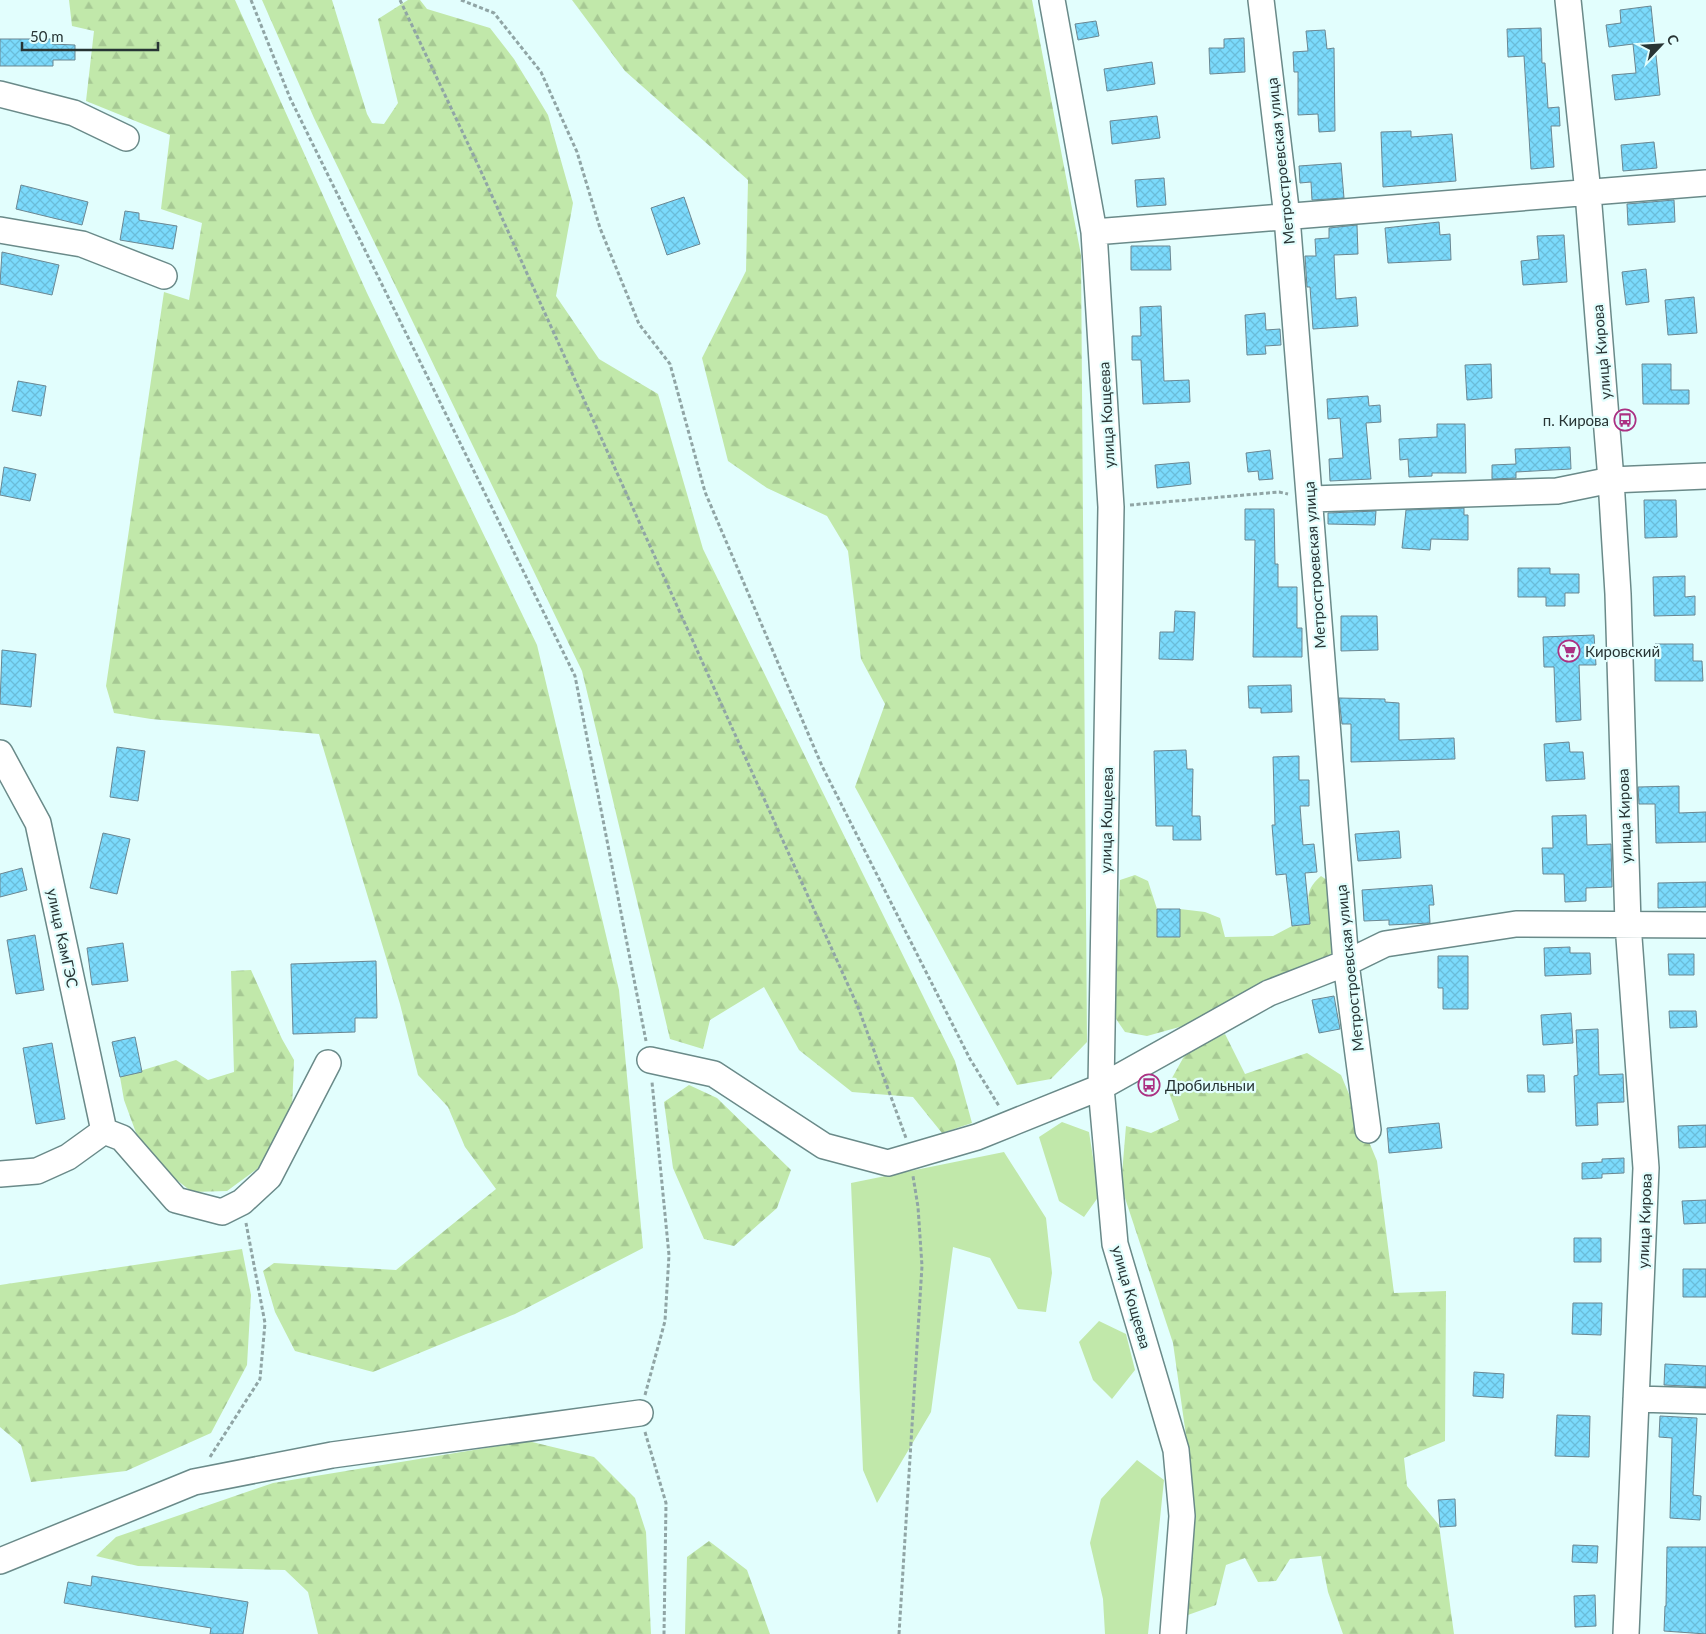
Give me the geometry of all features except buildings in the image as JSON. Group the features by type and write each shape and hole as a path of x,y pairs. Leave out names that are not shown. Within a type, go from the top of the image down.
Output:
{"street":[{"name":"улица Кощеева","path":"1052,0 1094,232 1111,507 1101,1087 1115,1244 1176,1450 1182,1516 1173,1634"},
{"name":"Метростроевская улица","path":"1261,0 1287,217 1311,498 1318,637 1346,963 1368,1130"},
{"name":"улица Кирова","path":"1568,0 1588,193 1611,480 1618,594 1628,924 1646,1168 1626,1634"},
{"path":"0,94 74,113 126,138"},
{"path":"1094,232 1706,183"},
{"path":"0,230 82,244 164,276"},
{"path":"1311,498 1558,491 1611,480 1706,476"},
{"name":"улица КамГЭС","path":"0,753 38,823 104,1131"},
{"path":"650,1060 714,1074 824,1146 888,1163 977,1137 1101,1087 1270,993 1346,963 1385,944 1516,924 1706,925"},
{"path":"0,1174 37,1171 68,1157 104,1131 122,1138 176,1200 222,1212 242,1202 269,1177 328,1063"},
{"path":"1636,1399 1706,1401"},
{"path":"0,1561 194,1482 332,1455 640,1413"}],"path":[{"path":"251,0 290,98 574,676 650,1060 669,1255 665,1322 640,1413 666,1503 664,1634"},
{"path":"400,0 479,167 858,1007 905,1136 918,1206 922,1266 899,1634"},
{"path":"461,0 494,13 541,72 577,152 600,228 639,324 670,364 706,492 822,766 970,1059 1009,1124"},
{"path":"1111,507 1279,492 1311,498"},
{"path":"194,1482 260,1379 264,1324 242,1202"}],"green space":[{"path":"69,0 235,0 367,293 537,645 619,990 643,1248 515,1314 373,1372 295,1351 275,1312 263,1271 274,1263 396,1270 496,1189 465,1147 448,1107 418,1075 400,1004 319,734 151,719 114,713 106,686 164,292 189,300 202,223 161,209 170,135 86,101 94,31 72,26"},
{"path":"262,0 332,0 367,114 372,123 384,124 398,103 378,19 408,0 420,0 427,9 490,28 514,59 548,115 573,203 556,296 599,359 658,394 703,549 955,1061 972,1123 942,1133 913,1097 852,1092 799,1050 764,987 710,1020 703,1049 670,1039 582,671 314,118"},
{"path":"572,0 1032,0 1081,255 1087,1042 1051,1079 1017,1085 855,787 885,704 861,659 848,551 827,516 767,488 728,461 702,358 746,271 748,180 625,71"},
{"path":"1135,875 1148,881 1157,909 1158,937 1179,937 1180,909 1205,912 1220,918 1225,937 1273,936 1292,926 1310,924 1309,892 1321,876 1330,882 1336,952 1270,980 1183,1026 1147,1036 1125,1032 1114,1016 1120,880"},
{"path":"251,970 282,1039 294,1060 292,1109 264,1164 227,1191 192,1192 159,1166 139,1141 124,1100 120,1077 176,1060 208,1080 234,1072 231,971"},
{"path":"1225,1034 1245,1074 1307,1053 1341,1075 1377,1161 1394,1293 1446,1291 1445,1441 1404,1458 1407,1486 1439,1525 1454,1634 1343,1634 1328,1592 1321,1556 1290,1559 1276,1581 1258,1582 1245,1558 1226,1565 1216,1605 1185,1616 1189,1457 1173,1343 1121,1186 1126,1126 1151,1133 1179,1120 1167,1087 1187,1051"},
{"path":"689,1085 717,1098 791,1170 777,1208 734,1246 704,1239 673,1168 664,1102"},
{"path":"1062,1122 1089,1132 1099,1196 1084,1217 1059,1201 1039,1137"},
{"path":"1004,1152 1046,1218 1052,1273 1046,1312 1018,1309 990,1258 953,1247 931,1412 877,1503 863,1470 851,1183"},
{"path":"242,1249 251,1295 247,1365 211,1433 126,1471 31,1482 21,1445 0,1427 0,1285"},
{"path":"1099,1321 1126,1334 1135,1370 1112,1399 1093,1380 1079,1342"},
{"path":"528,1441 594,1457 635,1498 646,1532 651,1634 318,1634 308,1592 285,1570 138,1566 96,1556 116,1537 273,1483"},
{"path":"1137,1460 1164,1480 1148,1634 1105,1634 1103,1599 1090,1543 1101,1499"},
{"path":"709,1541 747,1570 770,1634 685,1634 687,1557"}],"place":[{"name":"п. Кирова","path":"1625,420"},
{"name":"Кировский","path":"1569,651"},
{"name":"Дробильныи","path":"1149,1085"}]}
